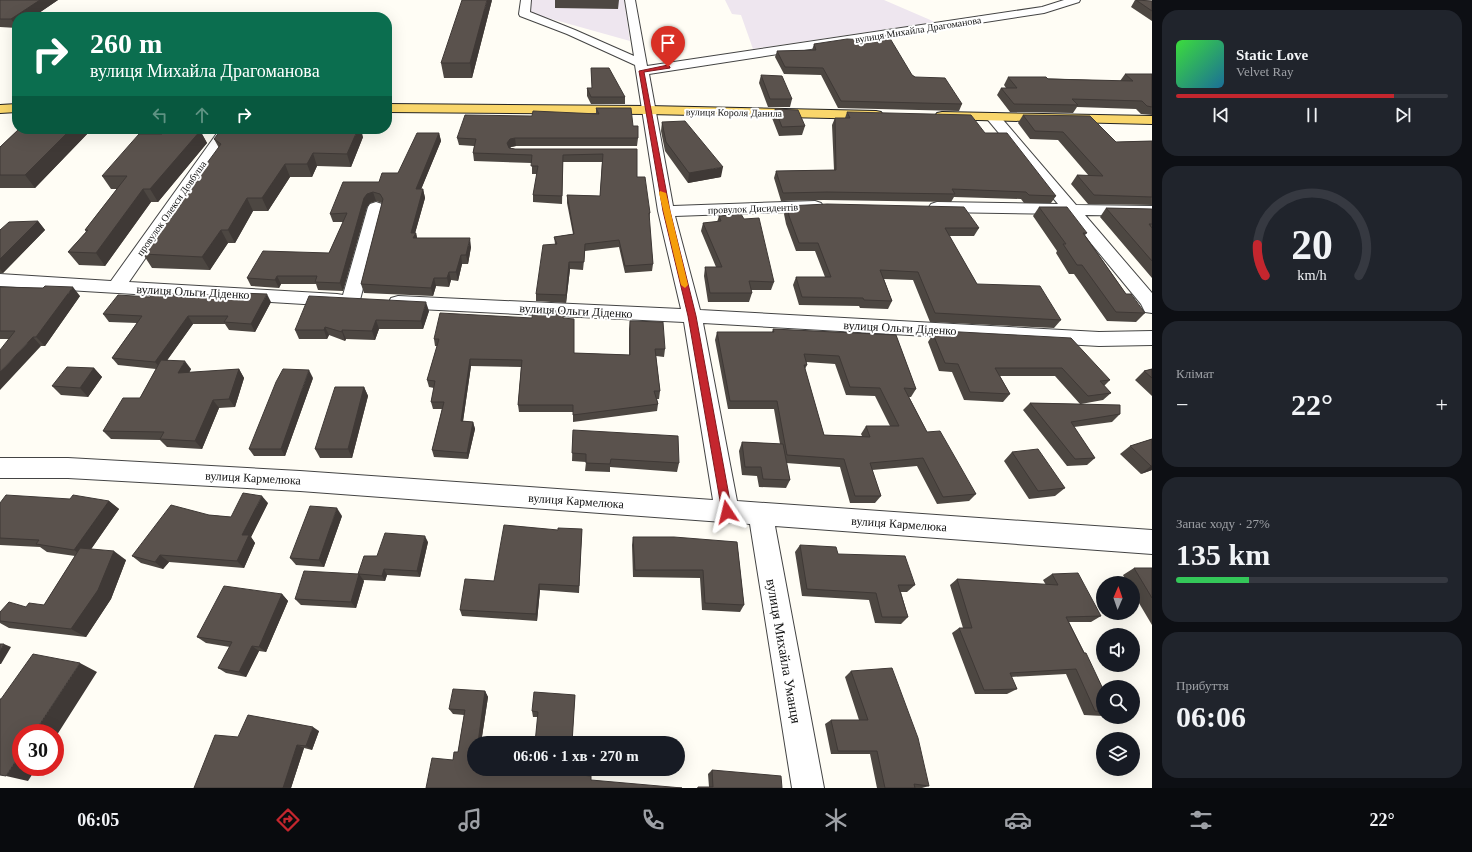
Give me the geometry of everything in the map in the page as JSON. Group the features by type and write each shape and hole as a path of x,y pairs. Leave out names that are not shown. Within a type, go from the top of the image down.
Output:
{"main road":[{"path":"0,109 12,108"},
{"name":"вулиця Короля Данила","path":"392,108 648,110 891,115"},
{"path":"930,116 1152,120"}],"street":[{"path":"526,0 524,14 571,32 641,67"},
{"path":"630,0 648,110 647,151 666,211 692,316 727,512"},
{"name":"вулиця Михайла Драгоманова","path":"641,67 1044,10 1074,0"},
{"path":"993,117 1148,300 1152,307"},
{"name":"провулок Олекси Довбуша","path":"116,287 223,134"},
{"name":"провулок Дисидентів","path":"666,211 832,206"},
{"path":"367,301 376,207"},
{"path":"920,207 1152,211"},
{"name":"вулиця Ольги Діденко","path":"0,280 367,301 692,316 1099,339 1152,338"},
{"name":"вулиця Кармелюка","path":"0,468 68,468 292,481 1152,542"},
{"name":"вулиця Михайла Уманця","path":"761,514 808,788"}],"shaded area":[{"path":"531,0 624,0 630,41 530,13"},
{"path":"725,0 884,0 935,22 753,49 741,15 732,14"}],"building":[{"path":"0,0 40,0 22,12 12,12 11,19 0,19"},
{"path":"462,0 487,0 470,63 441,63"},
{"path":"1136,0 1152,1 1152,11"},
{"path":"888,35 912,75 915,77 945,78 962,104 841,101 823,68 785,67 777,51 816,50 814,44 847,39 870,40 867,36"},
{"path":"591,68 609,68 625,97 591,97 587,88 592,88"},
{"path":"1125,74 1152,74 1152,107 1147,106 1142,101 1072,99 1078,105 1014,104 1001,88 1017,88 1008,77 1046,77 1048,79 1133,81"},
{"path":"761,75 782,76 792,99 770,99"},
{"path":"596,108 631,108 633,126 638,126 638,138 515,138 510,139 507,143 509,148 515,149 637,149 637,177 645,177 650,213 653,264 625,266 619,240 585,244 584,262 569,262 566,295 536,294 543,245 557,244 554,237 574,234 567,195 600,196 603,154 563,155 562,196 533,195 538,166 531,166 532,155 473,153 476,139 457,138 465,115 532,116 533,111 599,114"},
{"path":"775,109 798,110 805,126 782,127"},
{"path":"847,112 971,115 985,133 1007,133 1056,196 1029,195 1026,192 952,189 955,194 827,192 783,193 776,171 836,170 835,118 850,118"},
{"path":"1023,115 1090,116 1116,142 1152,141 1152,197 1094,195 1077,175 1103,176 1063,132 1035,131"},
{"path":"685,121 723,167 689,173 666,142 662,122"},
{"path":"417,133 439,133 416,189 423,189 411,233 416,233 413,238 470,238 466,255 461,255 456,272 449,272 447,278 434,278 431,288 361,284 383,199 380,194 373,192 367,194 364,198 340,283 315,282 317,276 277,276 275,280 247,278 263,251 329,253 347,213 330,214 343,182 379,182 382,173 398,173"},
{"path":"14,134 66,134 25,175 0,175 0,147"},
{"path":"139,134 198,134 150,189 143,189 96,253 68,252 88,230 85,230 127,176 102,176"},
{"path":"218,134 356,134 347,154 313,153 307,164 285,164 262,198 247,198 228,230 221,230 202,257 143,254 167,223 163,223 221,144 214,139"},
{"path":"827,204 964,207 979,228 945,228 977,284 1040,286 1061,320 935,313 918,272 880,270 892,301 864,300 863,298 802,297 796,277 831,277 818,243 799,243 787,206"},
{"path":"1039,207 1067,207 1087,233 1083,233 1126,294 1131,294 1145,313 1116,312 1082,265 1077,265 1063,244 1066,244"},
{"path":"1106,208 1152,209 1152,224 1149,224 1152,228 1152,261"},
{"path":"741,214 744,219 759,218 774,282 749,281 752,293 710,293 705,267 722,267 703,223 721,221 719,216"},
{"path":"38,221 0,259 0,230 9,222"},
{"path":"45,286 73,287 36,337 33,337 0,372 0,350 15,331 0,331 0,287 43,288"},
{"path":"153,293 237,296 239,293 267,294 251,324 224,322 228,316 188,316 155,362 112,358 142,316 103,314 118,295 150,297"},
{"path":"309,296 426,302 421,321 376,320 372,331 342,330 342,332 325,327 324,330 295,330"},
{"path":"533,309 564,311 563,318 574,319 574,353 630,355 630,321 663,322 665,349 655,349 660,391 654,391 658,404 573,415 573,405 518,405 522,360 470,359 461,421 473,422 467,453 432,450 444,402 431,402 435,381 427,380 439,339 434,339 440,313 532,318"},
{"path":"773,329 896,335 916,389 904,388 927,432 940,431 976,494 943,497 923,458 870,463 881,496 855,496 844,459 787,455 777,401 730,401 717,332 774,332","holes":["804,354 839,356 850,387 880,388 899,426 866,426 870,437 824,435 804,365 807,365"]},
{"path":"942,331 1071,338 1110,380 1100,381 1111,393 1088,396 1062,368 995,368 1010,394 970,392 958,364 945,363 933,334 944,335"},
{"path":"161,360 185,361 178,373 239,369 229,399 213,400 195,441 160,439 164,432 103,431 123,398 140,398"},
{"path":"67,367 94,368 80,388 52,386"},
{"path":"283,369 309,370 281,449 249,449 276,382"},
{"path":"1152,369 1152,378 1144,371"},
{"path":"335,387 364,387 348,449 315,449"},
{"path":"1030,403 1120,405 1120,414 1071,422 1095,458 1075,459"},
{"path":"573,430 678,436 679,463 611,459 610,464 586,463 586,454 572,453"},
{"path":"1152,439 1152,466 1151,466 1130,446"},
{"path":"742,442 783,444 790,480 763,479 761,467 745,467"},
{"path":"1038,449 1065,488 1038,491 1012,452"},
{"path":"243,493 262,496 242,535 249,535 237,561 160,555 155,562 132,556 171,505 209,515 231,517"},
{"path":"6,495 70,499 73,495 109,501 74,550 36,544 39,540 0,538 0,503"},
{"path":"310,506 337,508 319,560 290,558"},
{"path":"504,525 558,530 558,528 582,529 579,586 539,584 536,614 460,610 465,579 494,581"},
{"path":"385,533 425,536 417,571 384,569 382,576 358,574 364,556 377,556"},
{"path":"633,537 674,537 737,542 744,605 705,603 703,570 635,570"},
{"path":"800,545 836,547 838,554 905,556 915,585 898,585 908,617 882,617 876,593 807,589"},
{"path":"80,548 114,551 98,590 71,629 0,621 0,612 9,602 26,607 29,603 44,605"},
{"path":"1134,568 1152,568 1152,598 1140,576"},
{"path":"304,571 359,574 351,602 295,599"},
{"path":"1078,573 1096,607 1096,616 1066,617 1099,680 1096,680 1096,711 1076,669 1010,673 1017,689 984,690 959,628 972,628 957,579 1058,585 1052,574"},
{"path":"224,586 282,594 259,647 252,646 239,672 218,668 232,642 197,637"},
{"path":"0,644 4,644 0,651"},
{"path":"33,654 80,663 40,724 12,724 12,767 6,776 0,775 1,699"},
{"path":"892,668 918,738 929,786 914,784 915,788 885,788 877,751 838,751 831,720 868,720 851,671"},
{"path":"453,689 485,691 479,736 467,736 467,776 591,776 591,780 682,788 426,788 432,758 453,760 454,752 458,752 465,710 449,709"},
{"path":"534,692 575,695 572,736 536,736 538,712 532,711"},
{"path":"248,715 313,727 306,746 297,745 283,788 194,788 215,735 238,737"},
{"path":"712,770 781,776 782,788 698,788 713,787"}],"slow traffic":[{"path":"663,193 666,211 685,285"}],"route":[{"path":"668,67 641,71 666,211 692,316 727,512"}]}
